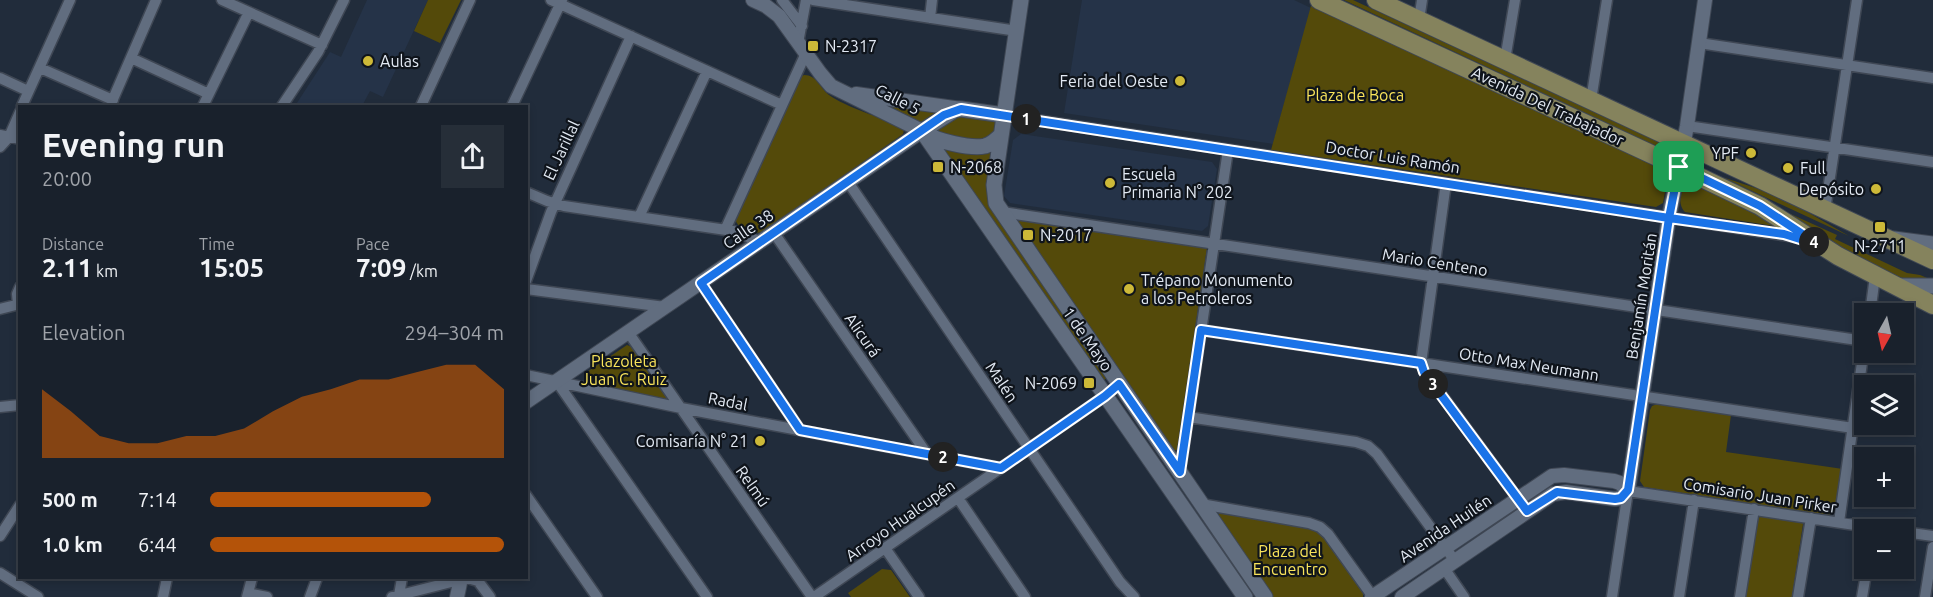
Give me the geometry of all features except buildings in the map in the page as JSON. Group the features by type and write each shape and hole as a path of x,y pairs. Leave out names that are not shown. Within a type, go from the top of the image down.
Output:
{"main road":[{"name":"1 de Mayo","path":"1021,0 993,192 996,203 1265,597"},
{"name":"Avenida Del Trabajador","path":"1319,0 1760,206 1819,245 1933,304"},
{"name":"Avenida Del Trabajador","path":"1376,0 1591,100 1685,135 1826,210 1933,260"},
{"name":"Doctor Luis Ramón","path":"961,109 1004,116"},
{"name":"Calle 38","path":"922,131 949,112 961,109"},
{"name":"1 de Mayo","path":"922,131 1245,597"},
{"name":"Calle 5","path":"922,131 944,141 981,146 992,143 1001,135"},
{"path":"1884,237 1933,244"},
{"path":"1893,285 1933,286"}],"street":[{"path":"22,105 70,0"},
{"path":"40,68 112,103 156,0"},
{"path":"222,0 322,45"},
{"path":"283,105 322,45 344,0"},
{"path":"421,105 470,0"},
{"name":"Calle 5","path":"753,0 779,16 826,80 837,89 922,131"},
{"path":"782,0 802,26"},
{"path":"725,230 782,105 802,48 802,26 806,0"},
{"path":"813,0 1017,31"},
{"path":"930,18 933,0"},
{"path":"1419,20 1422,0"},
{"path":"1505,60 1515,0"},
{"path":"1591,100 1607,0"},
{"name":"Benjamín Moritán","path":"1612,597 1669,218 1685,135 1706,0"},
{"path":"1826,210 1857,0"},
{"path":"512,105 558,1 782,105"},
{"path":"204,105 249,12"},
{"name":"El Jarillal","path":"528,275 555,204 632,36"},
{"path":"1699,43 1933,78"},
{"path":"131,58 209,94"},
{"path":"639,217 707,71"},
{"path":"0,78 28,91"},
{"name":"Calle 5","path":"845,93 961,109"},
{"path":"0,147 10,137 18,116"},
{"name":"Doctor Luis Ramón","path":"1004,116 1784,234 1819,245"},
{"name":"Calle 38","path":"557,382 922,131"},
{"path":"1685,135 1835,148 1933,162"},
{"path":"1180,472 1228,150"},
{"name":"Malén","path":"848,182 1120,582 1134,597"},
{"path":"1446,183 1421,363 1424,372 1527,511"},
{"path":"528,193 555,204 725,230 761,242"},
{"name":"Mario Centeno","path":"1002,212 1854,340"},
{"name":"Alicurá","path":"774,232 927,454"},
{"path":"1871,303 1875,276"},
{"path":"701,283 800,430"},
{"path":"528,289 665,308"},
{"path":"0,309 18,304"},
{"name":"Otto Max Neumann","path":"1201,330 1853,428"},
{"name":"Relmú","path":"628,332 813,597"},
{"path":"1839,522 1862,363"},
{"name":"Radal","path":"528,375 681,408 1001,468"},
{"path":"528,401 557,382 707,597"},
{"name":"Arroyo Hualcupén","path":"813,597 1105,396 1119,384"},
{"path":"0,407 18,405"},
{"path":"1188,417 1356,442 1368,446 1377,454 1446,548 1449,564 1464,597"},
{"name":"Avenida Huilén","path":"1373,597 1549,478 1560,475 1614,481 1628,490 1621,498 1615,499 1557,492 1402,597"},
{"name":"Comisario Juan Pirker","path":"1628,490 1854,525"},
{"path":"528,498 597,597"},
{"path":"958,498 1025,597"},
{"path":"1679,597 1694,500"},
{"path":"1201,504 1309,523 1320,527 1328,534 1373,597"},
{"path":"0,536 18,508"},
{"path":"1740,597 1754,509"},
{"path":"1798,597 1811,518"},
{"path":"1914,533 1933,536"},
{"path":"1925,597 1933,547"},
{"path":"885,548 919,597"},
{"path":"0,573 38,597"},
{"path":"163,597 168,579"},
{"path":"252,579 247,595 267,597"},
{"path":"310,597 317,579"},
{"path":"395,596 402,579"},
{"path":"395,596 457,579"},
{"path":"457,597 461,579"},
{"path":"471,579 478,582 490,597"},
{"path":"1862,597 1865,579"}],"shaded area":[{"path":"367,0 428,0 383,97 370,91 363,105 296,105 330,52 341,57"},
{"name":"Feria del Oeste","path":"1082,0 1294,0 1311,8 1273,144 1064,113"},
{"name":"Escuela Primaria N° 202","path":"1021,134 1212,162 1217,169 1208,226 1202,231 1010,203 1004,196 1013,140"}],"green space":[{"path":"428,0 461,0 440,43 414,31"},
{"path":"1344,0 1353,0 1658,142 1660,146 1656,146"},
{"name":"Plaza de Boca","path":"1312,2 1669,171 1663,203 1656,207 1271,150"},
{"path":"804,75 815,79 829,95 836,99 901,126 904,130 903,134 763,232 750,232 738,225 735,217 800,77"},
{"path":"880,104 941,112 921,124"},
{"path":"953,115 993,120 997,124 996,134 979,142 939,132 939,125"},
{"path":"940,146 992,148 988,188 1108,377 1104,380"},
{"path":"1722,177 1765,191 1849,236"},
{"path":"1686,180 1739,200 1774,226 1685,212 1682,209 1680,196"},
{"path":"1764,202 1837,235 1835,239 1907,273 1932,280 1902,280 1819,238"},
{"path":"1022,219 1207,248 1177,450 1173,450 1018,226 1018,222"},
{"name":"Plazoleta Juan C. Ruiz","path":"627,345 634,348 666,399 585,381 584,376 587,372"},
{"path":"1657,404 1731,415 1726,452 1843,469 1836,511 1826,515 1644,487 1640,481 1650,410"},
{"name":"Plaza del Encuentro","path":"1220,512 1310,527 1321,532 1363,591 1363,597 1272,597 1218,515"},
{"path":"1761,516 1803,524 1792,597 1744,597 1757,519"},
{"path":"882,569 891,570 910,597 851,597 848,593"}],"place":[{"name":"N-2317","path":"813,46"},
{"name":"Aulas","path":"368,61"},
{"name":"Feria del Oeste","path":"1180,81"},
{"name":"YPF","path":"1751,153"},
{"name":"N-2068","path":"938,167"},
{"name":"Full","path":"1788,168"},
{"name":"Escuela Primaria N° 202","path":"1110,183"},
{"name":"Depósito","path":"1876,189"},
{"name":"N-2711","path":"1880,227"},
{"name":"N-2017","path":"1028,235"},
{"name":"Trépano Monumento a los Petroleros","path":"1129,289"},
{"name":"N-2069","path":"1089,383"},
{"name":"Comisaría N° 21","path":"760,441"}],"route":[{"path":"1679,167 1669,218 961,109 944,115 701,283 800,430 1001,468 1119,384 1180,472 1201,330 1421,363 1424,372 1527,511 1557,492 1615,499 1621,498 1628,490 1669,218 1784,234 1819,245 1760,206 1679,167"}]}
